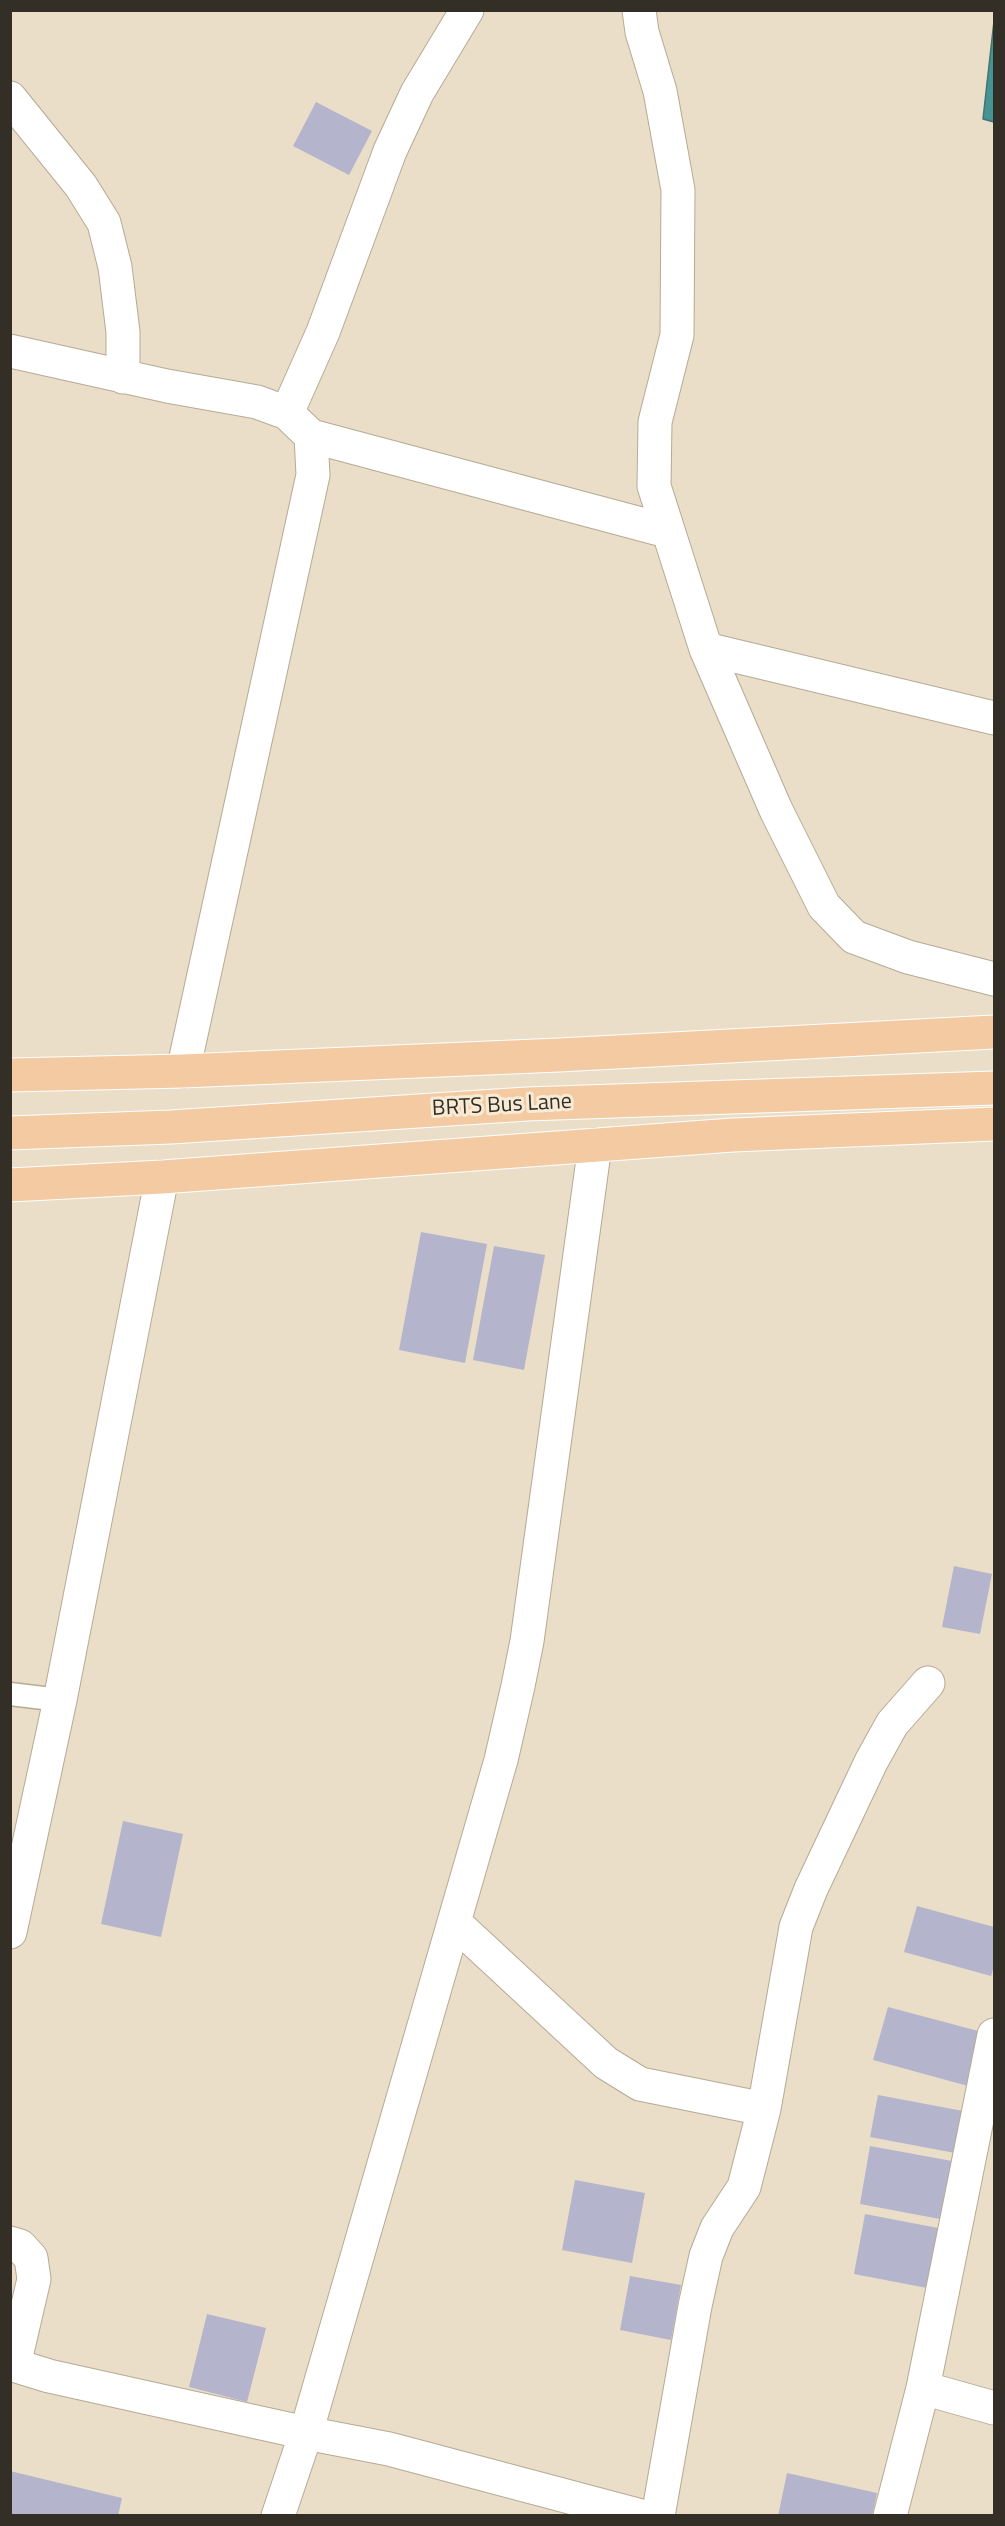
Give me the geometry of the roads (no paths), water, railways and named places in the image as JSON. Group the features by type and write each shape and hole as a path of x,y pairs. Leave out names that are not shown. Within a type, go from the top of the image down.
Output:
{"main road":[{"path":"10,1075 183,1071 559,1055 994,1032"},
{"name":"BRTS Bus Lane","path":"10,1133 171,1127 527,1104 994,1088"},
{"path":"10,1185 162,1177 734,1135 994,1124"}],"street":[{"path":"287,413 323,332 390,151 417,93 467,10"},
{"path":"639,10 642,32 660,91 678,190 677,335 655,422 654,486 706,649 776,810 824,906 854,937 908,957 994,979"},
{"path":"10,98 81,186 104,223 115,267 123,332 123,377"},
{"path":"10,351 123,377 256,402 287,413 311,436 667,531"},
{"path":"183,1071 313,475 311,436"},
{"path":"706,649 994,718"},
{"path":"278,2516 306,2433 501,1760 527,1641 595,1145"},
{"path":"10,1932 60,1700 162,1177"},
{"path":"658,2516 706,2256 717,2228 744,2187 764,2109 796,1927 811,1889 871,1762 892,1724 928,1683"},
{"path":"454,1922 606,2063 640,2084 764,2109"},
{"path":"890,2516 923,2388 994,2035"},
{"path":"10,2243 20,2246 31,2259 34,2279 12,2364 49,2376 389,2450 640,2516"},
{"path":"923,2388 994,2408"}],"lane":[{"path":"10,1694 60,1700"}],"water":[{"path":"994,21 994,122 983,119"}]}
